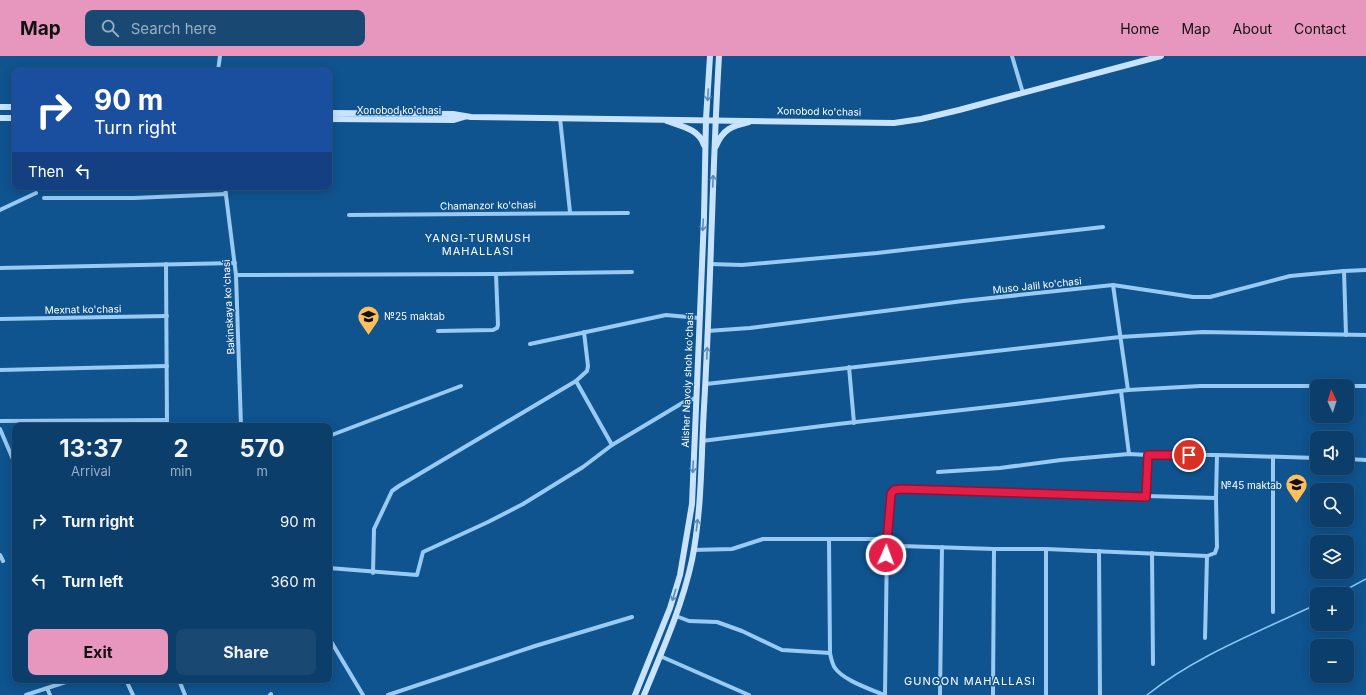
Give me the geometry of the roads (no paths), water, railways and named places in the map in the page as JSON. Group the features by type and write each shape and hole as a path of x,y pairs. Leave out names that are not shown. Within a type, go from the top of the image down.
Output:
{"main road":[{"name":"Alisher Navoiy shoh ko'chasi","path":"635,695 670,608 680,575 692,504 706,119 710,56"},
{"name":"Alisher Navoiy shoh ko'chasi","path":"644,695 676,616 686,582 693,550 700,499 706,384 715,119 719,56"},
{"name":"Xonobod ko'chasi","path":"332,113 453,114 468,117 715,119 894,123 921,119 1023,94 1141,58 1161,56"},
{"path":"0,107 12,108"},
{"name":"Xonobod ko'chasi","path":"332,119 454,120 468,117"},
{"path":"0,118 12,118"},
{"path":"661,119 697,133 702,138 706,150"},
{"path":"714,151 719,139 725,131 735,126 756,120"},
{"path":"697,369 706,370"}],"street":[{"path":"218,68 220,56"},
{"path":"1012,56 1023,94"},
{"path":"560,118 570,212"},
{"name":"Bakinskaya ko'chasi","path":"225,190 236,275 241,423"},
{"path":"0,210 36,193"},
{"path":"44,198 134,198 226,194"},
{"name":"Chamanzor ko'chasi","path":"349,215 570,212 628,213"},
{"path":"710,264 742,265 861,254 1103,227"},
{"path":"0,268 235,263"},
{"path":"0,421 167,420 166,264"},
{"name":"Muso Jalil ko'chasi","path":"708,331 750,328 962,301 1113,285 1193,297 1210,296 1290,276 1366,270"},
{"path":"1344,271 1346,335"},
{"path":"236,275 632,272"},
{"path":"438,331 494,330 497,328 496,274"},
{"path":"1113,285 1128,390"},
{"path":"530,344 666,315 699,318"},
{"name":"Mexnat ko'chasi","path":"0,319 167,316"},
{"path":"373,573 374,529 392,491 576,381 587,371 588,366 584,332"},
{"path":"706,384 1120,337 1203,332 1366,335"},
{"path":"0,370 167,366"},
{"path":"849,367 854,423"},
{"path":"576,381 612,445"},
{"path":"332,435 461,386"},
{"path":"702,441 1128,390 1200,386 1366,386"},
{"path":"1121,391 1129,454"},
{"path":"332,568 373,573 417,575 423,552 523,504 583,467 612,445 684,402 696,398"},
{"path":"0,429 12,457"},
{"path":"938,472 1000,468 1085,457 1129,454 1310,458"},
{"path":"1146,497 1148,455"},
{"path":"693,550 732,549 763,539 829,539 887,540 900,546 1046,549 1207,556 1215,553 1217,547 1217,455"},
{"path":"1273,457 1273,612"},
{"path":"1354,459 1366,460"},
{"path":"829,539 830,653 834,668 842,675 884,695 887,540 891,494 894,490 1216,498"},
{"path":"940,695 942,547"},
{"path":"993,695 994,549"},
{"path":"1046,549 1046,695"},
{"path":"1099,551 1100,695"},
{"path":"1152,553 1153,664"},
{"path":"0,555 3,561"},
{"path":"1205,638 1207,556"},
{"path":"676,616 689,621 717,622 742,631 782,650 830,653"},
{"path":"388,695 535,646 632,617"},
{"path":"332,643 363,695"},
{"path":"660,656 749,695"},
{"path":"26,695 63,683"},
{"path":"127,683 133,695"},
{"path":"180,683 185,695"},
{"path":"47,688 50,695"}],"waterway":[{"path":"1351,587 1366,579"},
{"path":"1147,695 1166,681 1207,656 1310,607"}],"place":[{"name":"№25 maktab","path":"368,336"},
{"name":"№45 maktab","path":"1297,504"}],"district":[{"name":"YANGI-TURMUSH MAHALLASI","path":"478,244"},
{"name":"GUNGON MAHALLASI","path":"970,681"}]}
